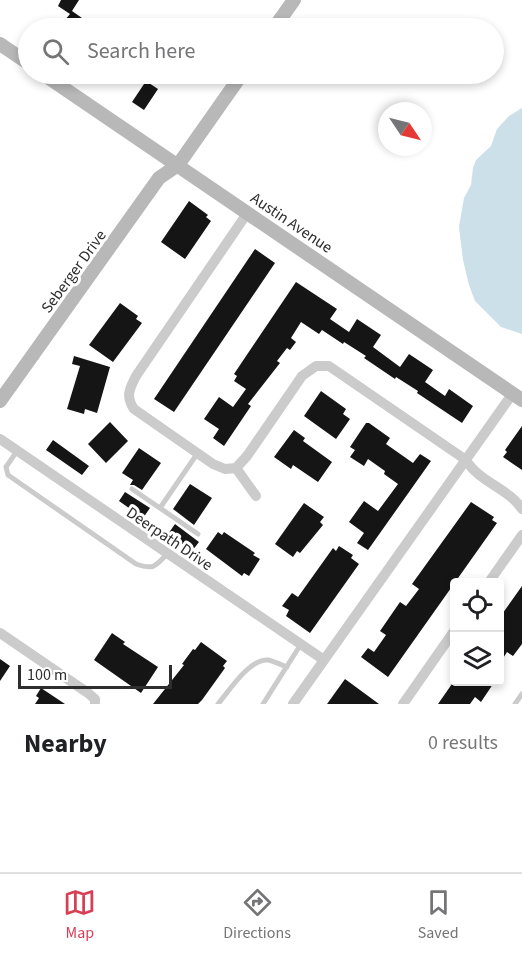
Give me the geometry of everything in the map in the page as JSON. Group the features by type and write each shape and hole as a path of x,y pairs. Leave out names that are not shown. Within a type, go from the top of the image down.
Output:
{"street":[{"path":"281,18 294,0"},
{"path":"0,44 18,56"},
{"name":"Austin Avenue","path":"59,84 517,397"},
{"name":"Seberger Drive","path":"0,401 159,178 178,165 235,84"},
{"path":"248,212 136,376 128,392 129,402 140,415 197,454 225,469 236,468 247,456 302,376 316,366 329,366 466,460 472,470 513,499 522,509"},
{"path":"293,704 466,460 517,397"},
{"name":"Deerpath Drive","path":"0,439 324,660"},
{"path":"236,468 256,496"},
{"path":"492,578 522,535"},
{"path":"0,633 88,693 94,699 95,704"},
{"path":"403,704 450,638"}],"lane":[{"path":"17,451 6,467 8,475 136,564 146,568 156,566 167,554"},
{"path":"160,508 197,454"},
{"path":"132,489 198,534"},
{"path":"263,704 301,644"},
{"path":"219,704 256,662 267,660 287,667"},
{"path":"515,704 522,694"}],"water":[{"path":"522,108 522,334 501,327 475,301 463,260 459,227 464,198 471,185 476,160 491,146 497,129 509,116"}],"building":[{"path":"61,0 79,0 72,11 82,18 67,18 70,14 58,6"},
{"path":"144,84 150,84 158,89 144,110 132,102"},
{"path":"189,201 208,215 206,217 211,221 185,259 161,242"},
{"path":"255,249 275,263 174,412 154,399"},
{"path":"296,282 337,309 330,319 349,332 357,319 381,335 373,347 400,367 409,354 433,370 425,382 445,396 449,389 473,406 462,423 417,393 418,391 364,358 366,356 344,342 343,344 322,330 319,334 301,322 291,338 296,342 290,350 287,348 277,361 280,363 248,404 251,406 224,446 213,438 219,429 204,419 219,397 233,407 246,389 234,381 237,376 234,374"},
{"path":"120,303 138,316 136,319 142,323 113,362 89,345"},
{"path":"74,356 110,367 97,413 85,409 84,414 67,409 80,366 72,364"},
{"path":"321,391 346,409 343,414 350,419 336,439 304,416"},
{"path":"110,422 128,441 106,463 88,444"},
{"path":"366,423 390,438 386,444 413,463 420,454 431,461 368,550 357,543 364,533 349,522 364,501 378,511 398,484 368,459 364,466 350,457 355,450 350,447"},
{"path":"522,426 522,470 503,457 507,452 505,450"},
{"path":"294,430 305,438 303,441 332,462 318,482 293,465 291,469 274,457"},
{"path":"53,440 89,466 82,475 46,450"},
{"path":"139,448 161,463 142,490 130,485 133,480 122,473"},
{"path":"190,484 212,498 194,525 173,509"},
{"path":"125,492 150,508 143,518 119,501"},
{"path":"471,502 494,517 492,520 497,523 458,578 450,578 450,589 388,677 361,657 368,648 374,652 386,635 380,631 400,602 406,606 419,589 412,584"},
{"path":"304,503 324,517 320,522 323,525 300,553 297,551 293,557 275,544"},
{"path":"175,524 199,542 192,551 168,534"},
{"path":"218,532 222,535 224,532 255,553 253,555 260,559 249,576 244,573 242,576 206,549"},
{"path":"339,546 353,555 351,558 359,564 310,633 286,616 289,610 282,606 292,593 298,597 333,548 336,551"},
{"path":"522,586 522,644 513,656 507,652 504,657 504,611"},
{"path":"112,633 125,642 123,644 158,667 141,693 94,660"},
{"path":"201,642 227,661 223,666 225,668 202,700 198,704 153,704 184,665 182,664 193,649 195,650"},
{"path":"0,659 10,666 0,681"},
{"path":"345,679 379,704 327,704"},
{"path":"451,686 492,686 481,702 475,697 470,704 438,704"},
{"path":"41,688 65,704 35,704 39,698 36,696"}]}
